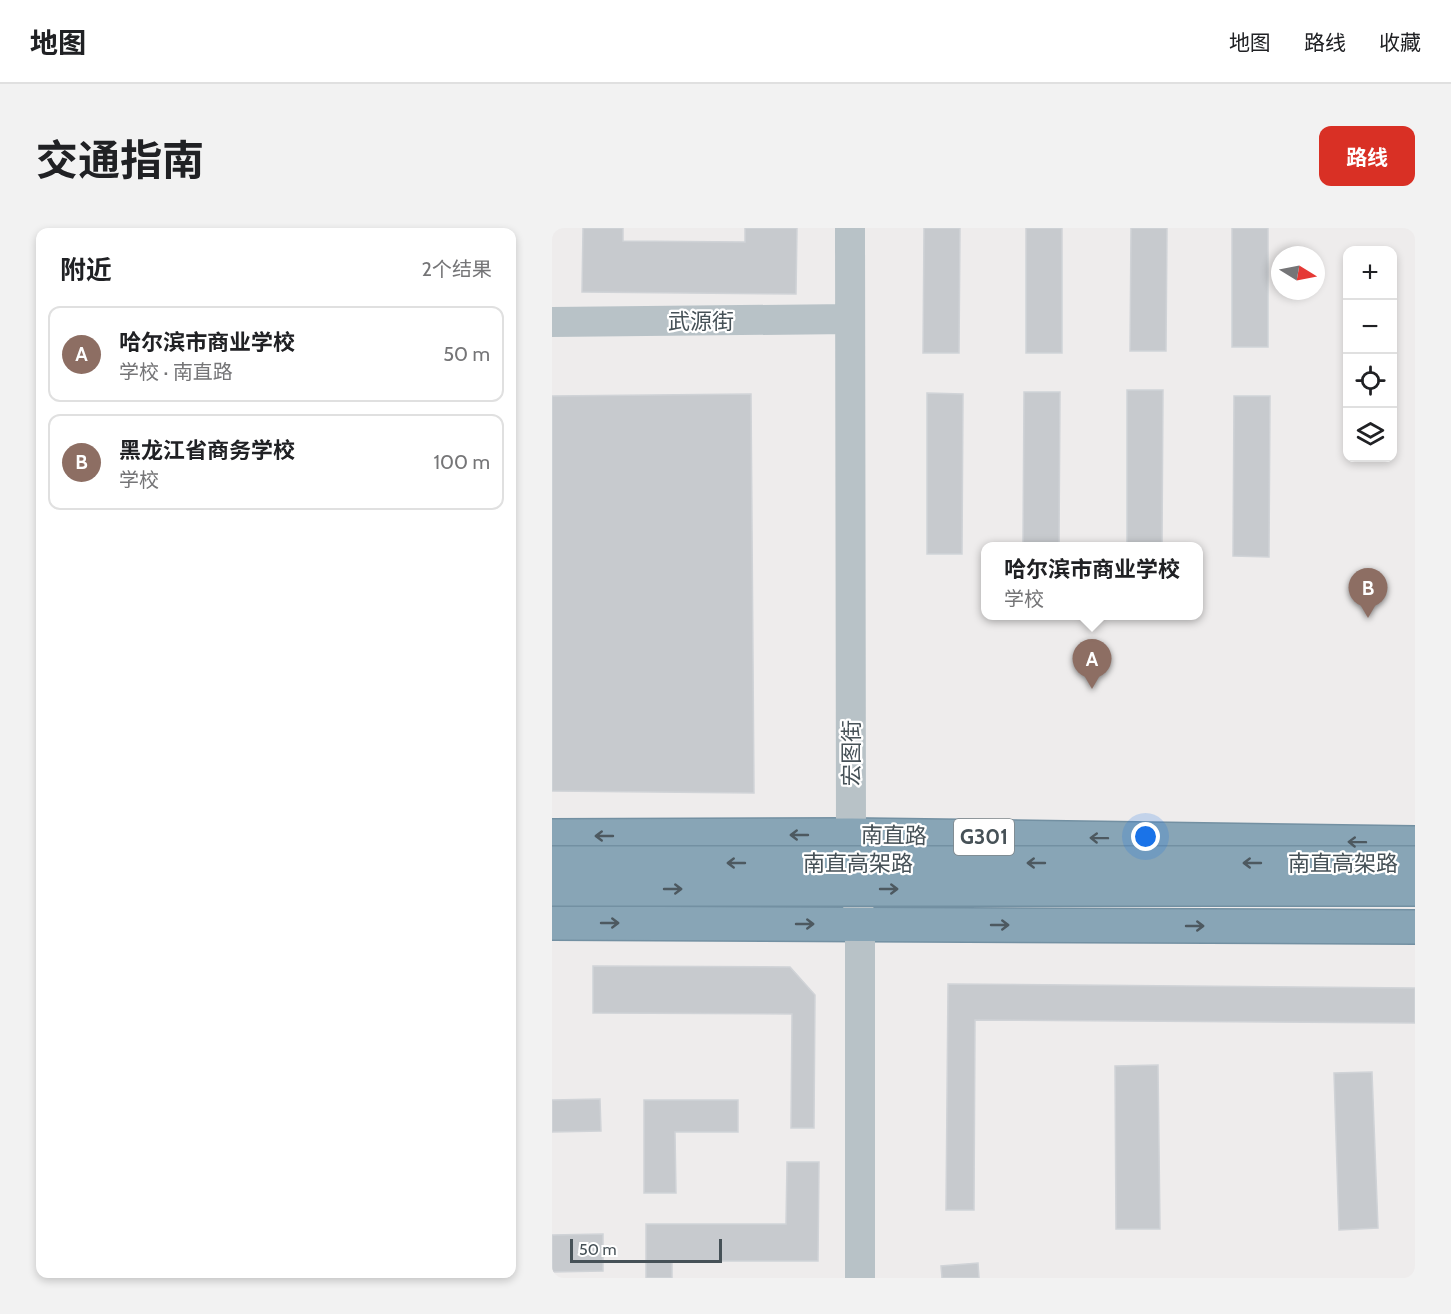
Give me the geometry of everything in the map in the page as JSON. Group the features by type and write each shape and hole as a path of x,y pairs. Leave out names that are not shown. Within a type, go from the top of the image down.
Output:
{"highway":[{"name":"南直路","path":"552,836 851,835 1415,843"},
{"name":"南直高架路","path":"552,863 1415,863"},
{"name":"南直高架路","path":"552,889 1415,889"},
{"path":"552,923 1415,927"}],"street":[{"name":"宏图街","path":"850,228 851,835 860,924 860,1278"},
{"name":"武源街","path":"552,322 850,320"}],"building":[{"path":"583,228 623,228 623,241 745,242 745,228 797,228 796,294 582,292"},
{"path":"924,228 960,228 959,353 923,353"},
{"path":"1026,228 1062,228 1062,353 1026,353"},
{"path":"1131,228 1167,228 1166,351 1130,351"},
{"path":"1232,228 1268,228 1268,347 1232,347"},
{"path":"1127,390 1163,390 1162,542 1127,542"},
{"path":"1024,392 1060,392 1059,542 1023,542"},
{"path":"927,393 963,394 962,554 927,554"},
{"path":"751,394 754,793 552,791 552,396"},
{"path":"1234,396 1270,396 1269,557 1233,556"},
{"path":"593,966 790,967 815,995 814,1128 791,1128 792,1014 593,1013"},
{"path":"948,984 1415,988 1415,1023 975,1020 974,1210 946,1210"},
{"path":"1158,1065 1160,1229 1116,1229 1115,1066"},
{"path":"1372,1072 1378,1228 1339,1230 1334,1073"},
{"path":"600,1099 601,1131 552,1132 552,1100"},
{"path":"644,1100 738,1100 738,1132 675,1132 676,1193 644,1193"},
{"path":"787,1162 819,1162 818,1261 672,1261 672,1278 646,1278 646,1224 786,1224"},
{"path":"603,1234 603,1271 552,1272 552,1235"},
{"path":"978,1263 979,1278 942,1278 941,1266"}],"place":[{"name":"黑龙江省商务学校","path":"1368,618"},
{"name":"哈尔滨市商业学校","path":"1092,689"}]}
